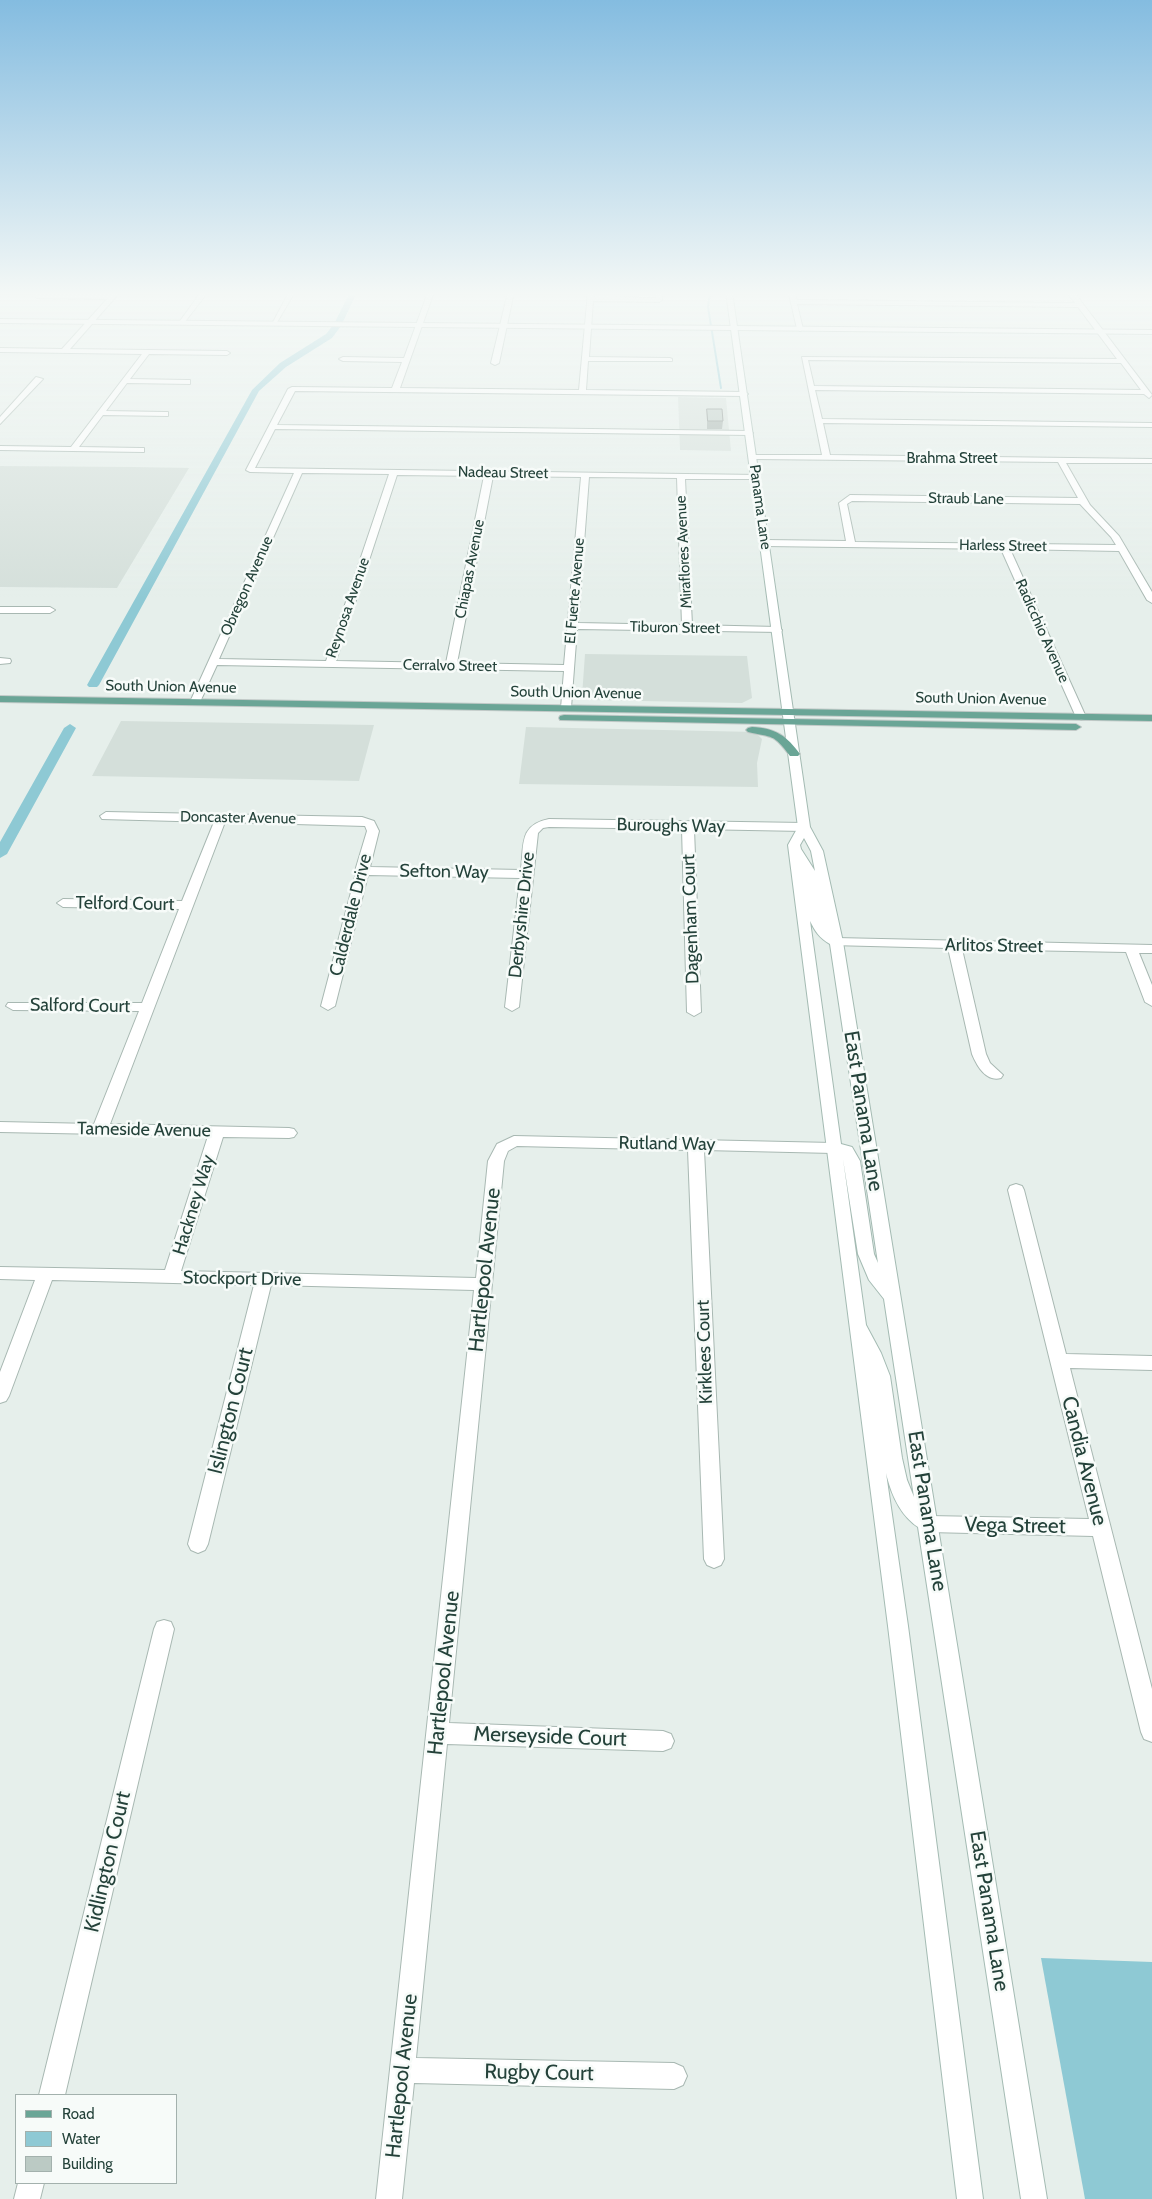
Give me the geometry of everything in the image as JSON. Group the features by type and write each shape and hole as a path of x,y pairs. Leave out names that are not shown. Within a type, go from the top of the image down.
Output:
{"main road":[{"name":"South Union Avenue","path":"0,699 651,708 789,716 1152,728"},
{"name":"South Union Avenue","path":"0,708 596,719 789,716 868,717 912,712 1152,718"},
{"path":"540,718 541,715 549,713 617,713 651,708"},
{"path":"596,719 655,728 765,731 782,738 794,754"}],"street":[{"path":"1,418 23,395"},
{"path":"73,449 114,395"},
{"path":"289,395 272,428 749,433"},
{"name":"Panama Lane","path":"744,395 789,716"},
{"path":"813,395 827,458"},
{"path":"100,413 165,414"},
{"path":"819,421 1152,425"},
{"name":"Nadeau Street","path":"272,428 250,470 755,477"},
{"path":"0,448 141,450"},
{"name":"Brahma Street","path":"752,457 1152,461"},
{"path":"1060,460 1082,501 1115,536 1152,600"},
{"name":"Obregon Avenue","path":"195,702 299,471"},
{"name":"Reynosa Avenue","path":"213,662 330,664 394,472"},
{"name":"Chiapas Avenue","path":"451,666 489,473"},
{"name":"El Fuerte Avenue","path":"566,708 585,474"},
{"name":"Miraflores Avenue","path":"681,476 688,628"},
{"name":"Straub Lane","path":"851,544 843,503 850,498 1082,501"},
{"name":"Harless Street","path":"765,543 1122,548"},
{"name":"Radicchio Avenue","path":"1004,546 1080,716"},
{"path":"0,610 50,610"},
{"name":"Tiburon Street","path":"573,626 777,630"},
{"name":"Cerralvo Street","path":"330,664 569,668"},
{"name":"East Panama Lane","path":"789,716 804,827 817,851 836,942 1034,2199"},
{"name":"Doncaster Avenue","path":"106,816 362,820 370,824"},
{"path":"100,1129 220,818"},
{"name":"Buroughs Way","path":"538,825 549,823 804,827"},
{"name":"Calderdale Drive","path":"328,1006 373,831 370,824"},
{"name":"Derbyshire Drive","path":"512,1007 532,832 538,825"},
{"name":"Dagenham Court","path":"688,826 694,1012"},
{"name":"East Panama Lane","path":"804,827 794,845 898,1626 970,2199"},
{"path":"795,849 808,870 820,930 830,940 836,942"},
{"name":"Sefton Way","path":"362,871 526,874"},
{"name":"Telford Court","path":"63,904 187,905"},
{"name":"Arlitos Street","path":"836,942 1152,949"},
{"path":"954,945 979,1054 984,1064 996,1075"},
{"path":"1131,949 1152,1002"},
{"name":"Salford Court","path":"13,1006 147,1007"},
{"name":"Tameside Avenue","path":"0,1127 289,1134"},
{"name":"Hackney Way","path":"171,1277 217,1132"},
{"name":"Rutland Way","path":"502,1148 514,1141 833,1148"},
{"name":"Kirklees Court","path":"696,1145 714,1558"},
{"name":"Hartlepool Avenue","path":"389,2199 496,1161 502,1148"},
{"path":"833,1148 847,1151 852,1161 866,1254 875,1276 893,1298"},
{"name":"Candia Avenue","path":"1016,1190 1152,1732"},
{"name":"Stockport Drive","path":"0,1274 484,1284"},
{"path":"0,1396 46,1274"},
{"name":"Islington Court","path":"198,1544 264,1279"},
{"path":"856,1320 874,1356 881,1377 898,1486 914,1513 920,1520 929,1524"},
{"path":"1059,1361 1152,1363"},
{"name":"Vega Street","path":"929,1524 1101,1528"},
{"name":"Kidlington Court","path":"52,2094 164,1630"},
{"name":"Merseyside Court","path":"437,1733 663,1741"},
{"name":"Rugby Court","path":"403,2070 674,2076"},
{"path":"27,2199 31,2184"}],"shaded area":[{"path":"678,397 726,398 731,451 680,450"},
{"path":"0,466 189,468 117,588 0,587"},
{"path":"585,654 747,656 752,698 742,703 592,700 582,696"},
{"path":"121,721 374,725 359,781 92,776"},
{"path":"526,727 755,732 762,739 757,763 758,787 519,784"}],"water":[{"path":"1041,1958 1152,1962 1152,2199 1085,2199"}],"building":[{"path":"707,409 722,409 723,421 708,421"}],"waterway":[{"path":"93,685 253,395"},
{"path":"0,854 70,728"}]}
